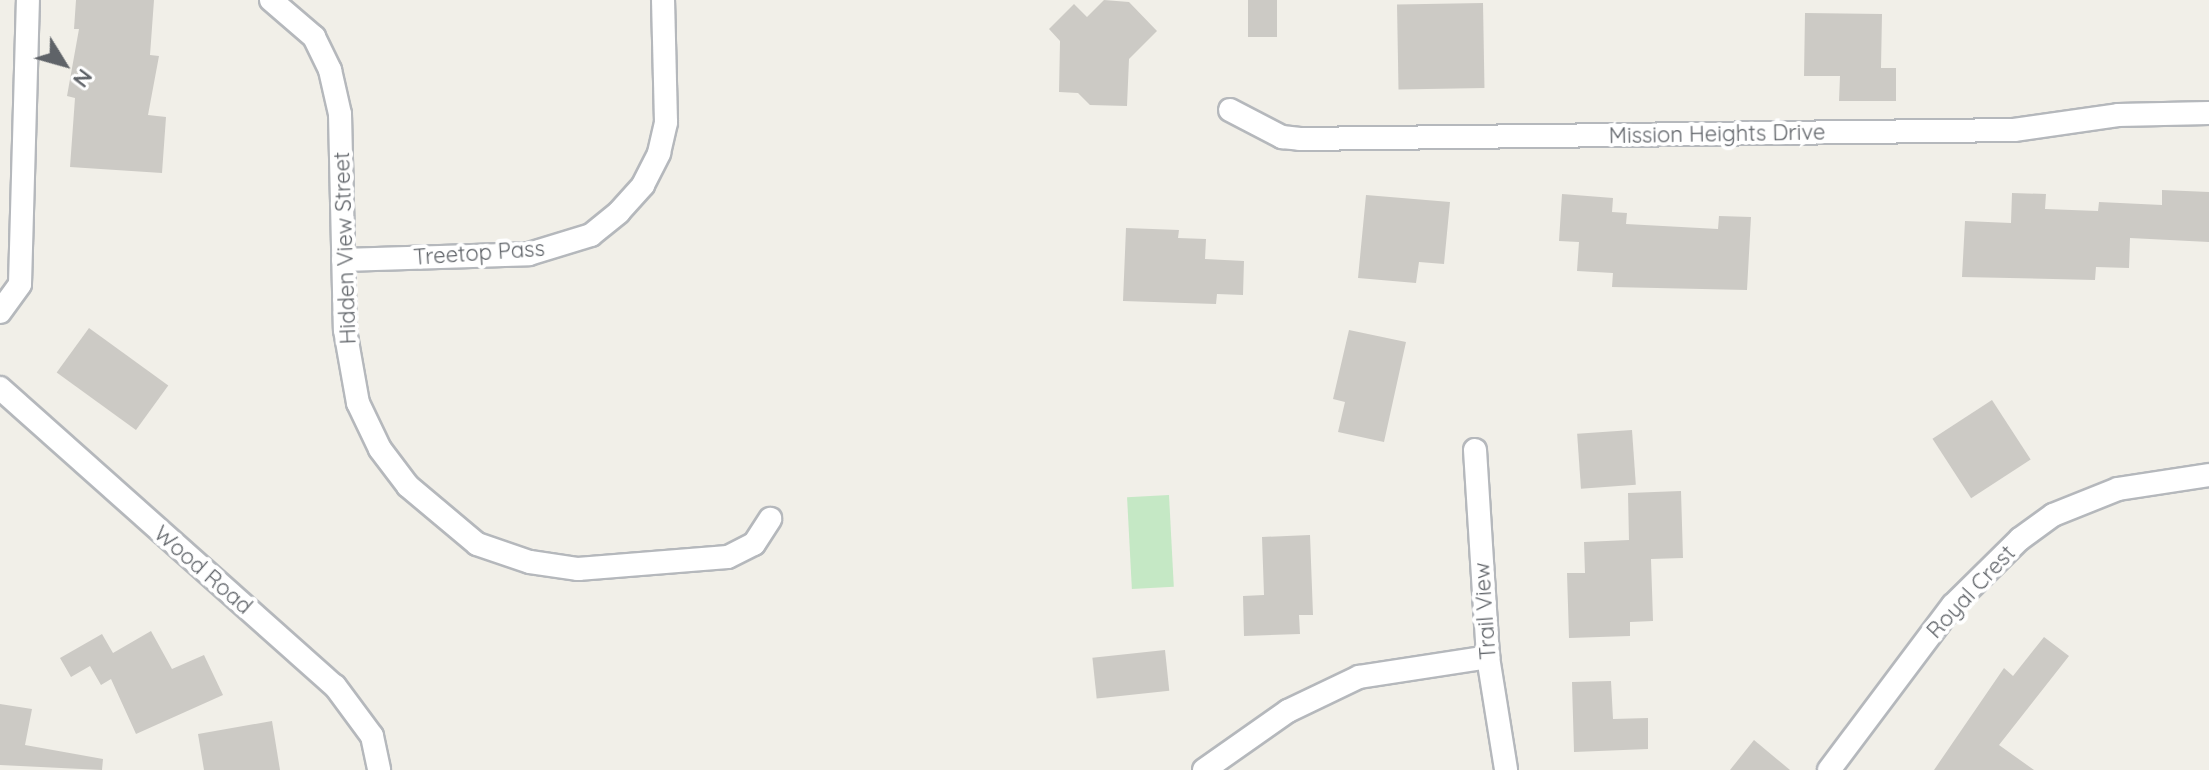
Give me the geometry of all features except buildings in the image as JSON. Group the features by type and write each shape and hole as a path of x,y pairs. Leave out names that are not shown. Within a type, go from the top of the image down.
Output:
{"street":[{"path":"0,312 20,284 28,0"},
{"name":"Hidden View Street","path":"271,0 314,37 330,70 340,114 345,330 358,403 380,449 408,486 477,544 566,567 626,566 728,557 754,544 770,519"},
{"name":"Treetop Pass","path":"343,260 529,254 591,235 619,212 643,185 659,153 666,122 663,0"},
{"name":"Mission Heights Drive","path":"1230,110 1282,137 1300,139 2014,130 2118,115 2209,113"},
{"name":"Wood Road","path":"0,388 335,686 372,736 379,770"},
{"name":"Trail View","path":"1475,450 1488,657 1506,770"},
{"name":"Royal Crest","path":"1829,770 1953,605 2020,539 2053,515 2118,489 2209,475"},
{"path":"1204,770 1288,711 1359,677 1488,657"}],"green space":[{"path":"1169,495 1174,587 1132,589 1127,497"}]}
